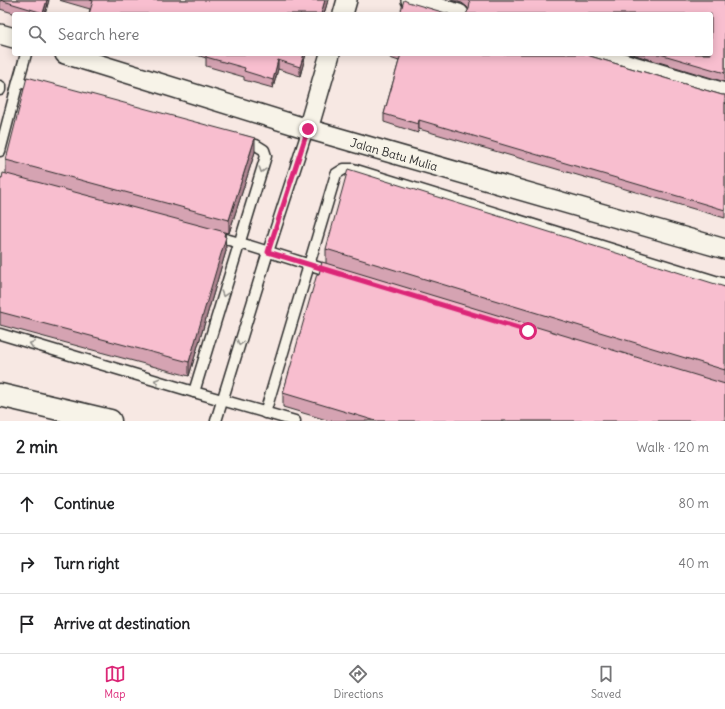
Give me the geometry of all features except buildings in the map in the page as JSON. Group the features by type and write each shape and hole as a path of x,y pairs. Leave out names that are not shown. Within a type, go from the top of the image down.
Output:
{"street":[{"path":"343,12 347,0"},
{"path":"412,0 452,12"},
{"path":"0,34 12,37"},
{"name":"Jalan Batu Mulia","path":"71,56 308,129 725,249"},
{"path":"308,129 329,56"},
{"path":"600,56 725,93"},
{"path":"0,395 110,421"}],"lane":[{"path":"0,151 25,56"},
{"path":"18,82 48,90"},
{"path":"216,421 308,129"},
{"path":"194,392 266,156 264,150 256,145 233,139"},
{"path":"265,413 336,174 344,169 352,169 725,284"},
{"path":"201,232 339,274"},
{"path":"0,334 295,421"}],"route":[{"path":"308,129 268,252 528,331"}]}
